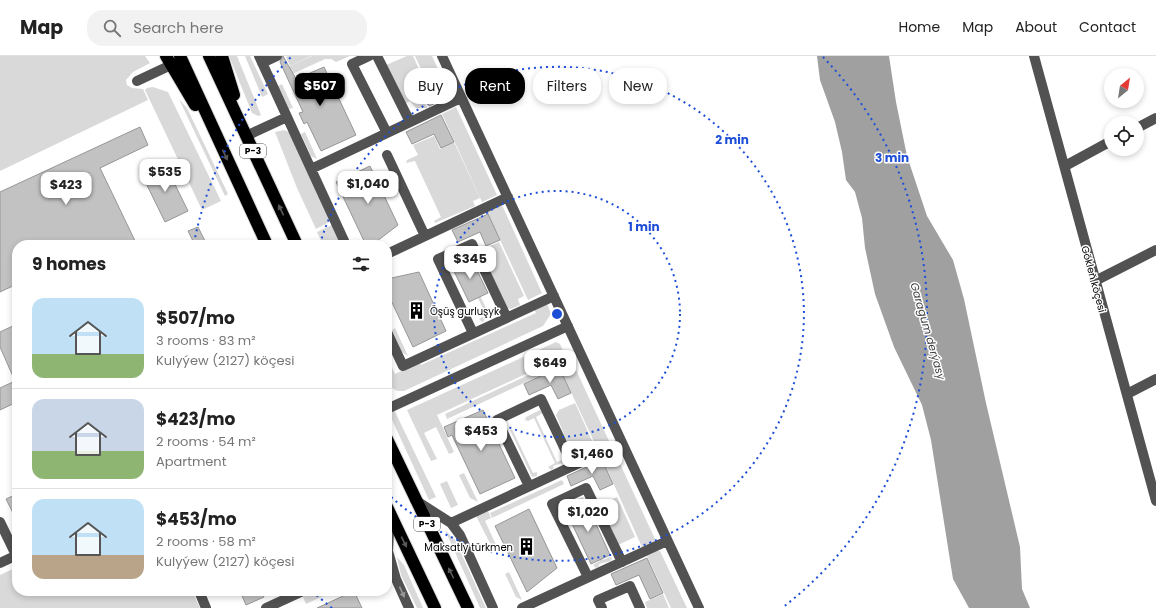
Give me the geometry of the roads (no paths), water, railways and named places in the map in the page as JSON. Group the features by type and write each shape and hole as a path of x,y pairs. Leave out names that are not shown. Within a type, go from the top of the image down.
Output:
{"highway":[{"name":"P-3","path":"180,56 265,240"},
{"name":"P-3","path":"209,56 295,240"},
{"path":"222,56 246,136"},
{"path":"168,60 216,137"},
{"name":"P-3","path":"392,450 468,608"},
{"name":"P-3","path":"392,518 435,608"}],"street":[{"path":"277,56 260,60 344,240"},
{"path":"369,56 352,64 387,133"},
{"path":"377,56 410,122"},
{"path":"442,56 699,608"},
{"name":"Gökleň köçesi","path":"1034,56 1065,166 1094,281 1156,501"},
{"path":"137,81 168,60"},
{"path":"311,169 461,98"},
{"path":"246,136 287,117"},
{"path":"1144,124 1156,118"},
{"path":"1065,166 1104,145"},
{"path":"387,155 425,236"},
{"path":"392,252 508,197"},
{"path":"473,333 438,259 472,244 507,318"},
{"path":"1094,281 1156,250"},
{"path":"392,343 403,366 554,296"},
{"path":"392,407 568,326"},
{"path":"1127,394 1156,379"},
{"path":"529,486 497,420 541,399 573,466"},
{"path":"451,523 622,443"},
{"path":"588,577 552,504 586,488 622,562"},
{"path":"415,500 451,523 460,535 493,608"},
{"path":"0,522 12,545"},
{"path":"522,608 668,541"},
{"path":"0,563 12,557"},
{"path":"392,566 396,580 410,608"},
{"path":"602,608 598,600 630,586 640,608"},
{"path":"201,596 206,608"},
{"path":"266,608 292,596"}],"water":[{"name":"Garagum derýasy","path":"817,56 889,56 896,102 907,156 927,216 953,260 964,299 986,403 1020,547 1022,589 1030,608 969,608 953,579 931,440 922,405 894,347 875,294 865,248 862,218 855,192 846,180 842,152 835,122 820,80"}],"place":[{"name":"Öşüş gurluşyk","path":"417,311"},
{"name":"Maksatly türkmen","path":"526,547"}]}
